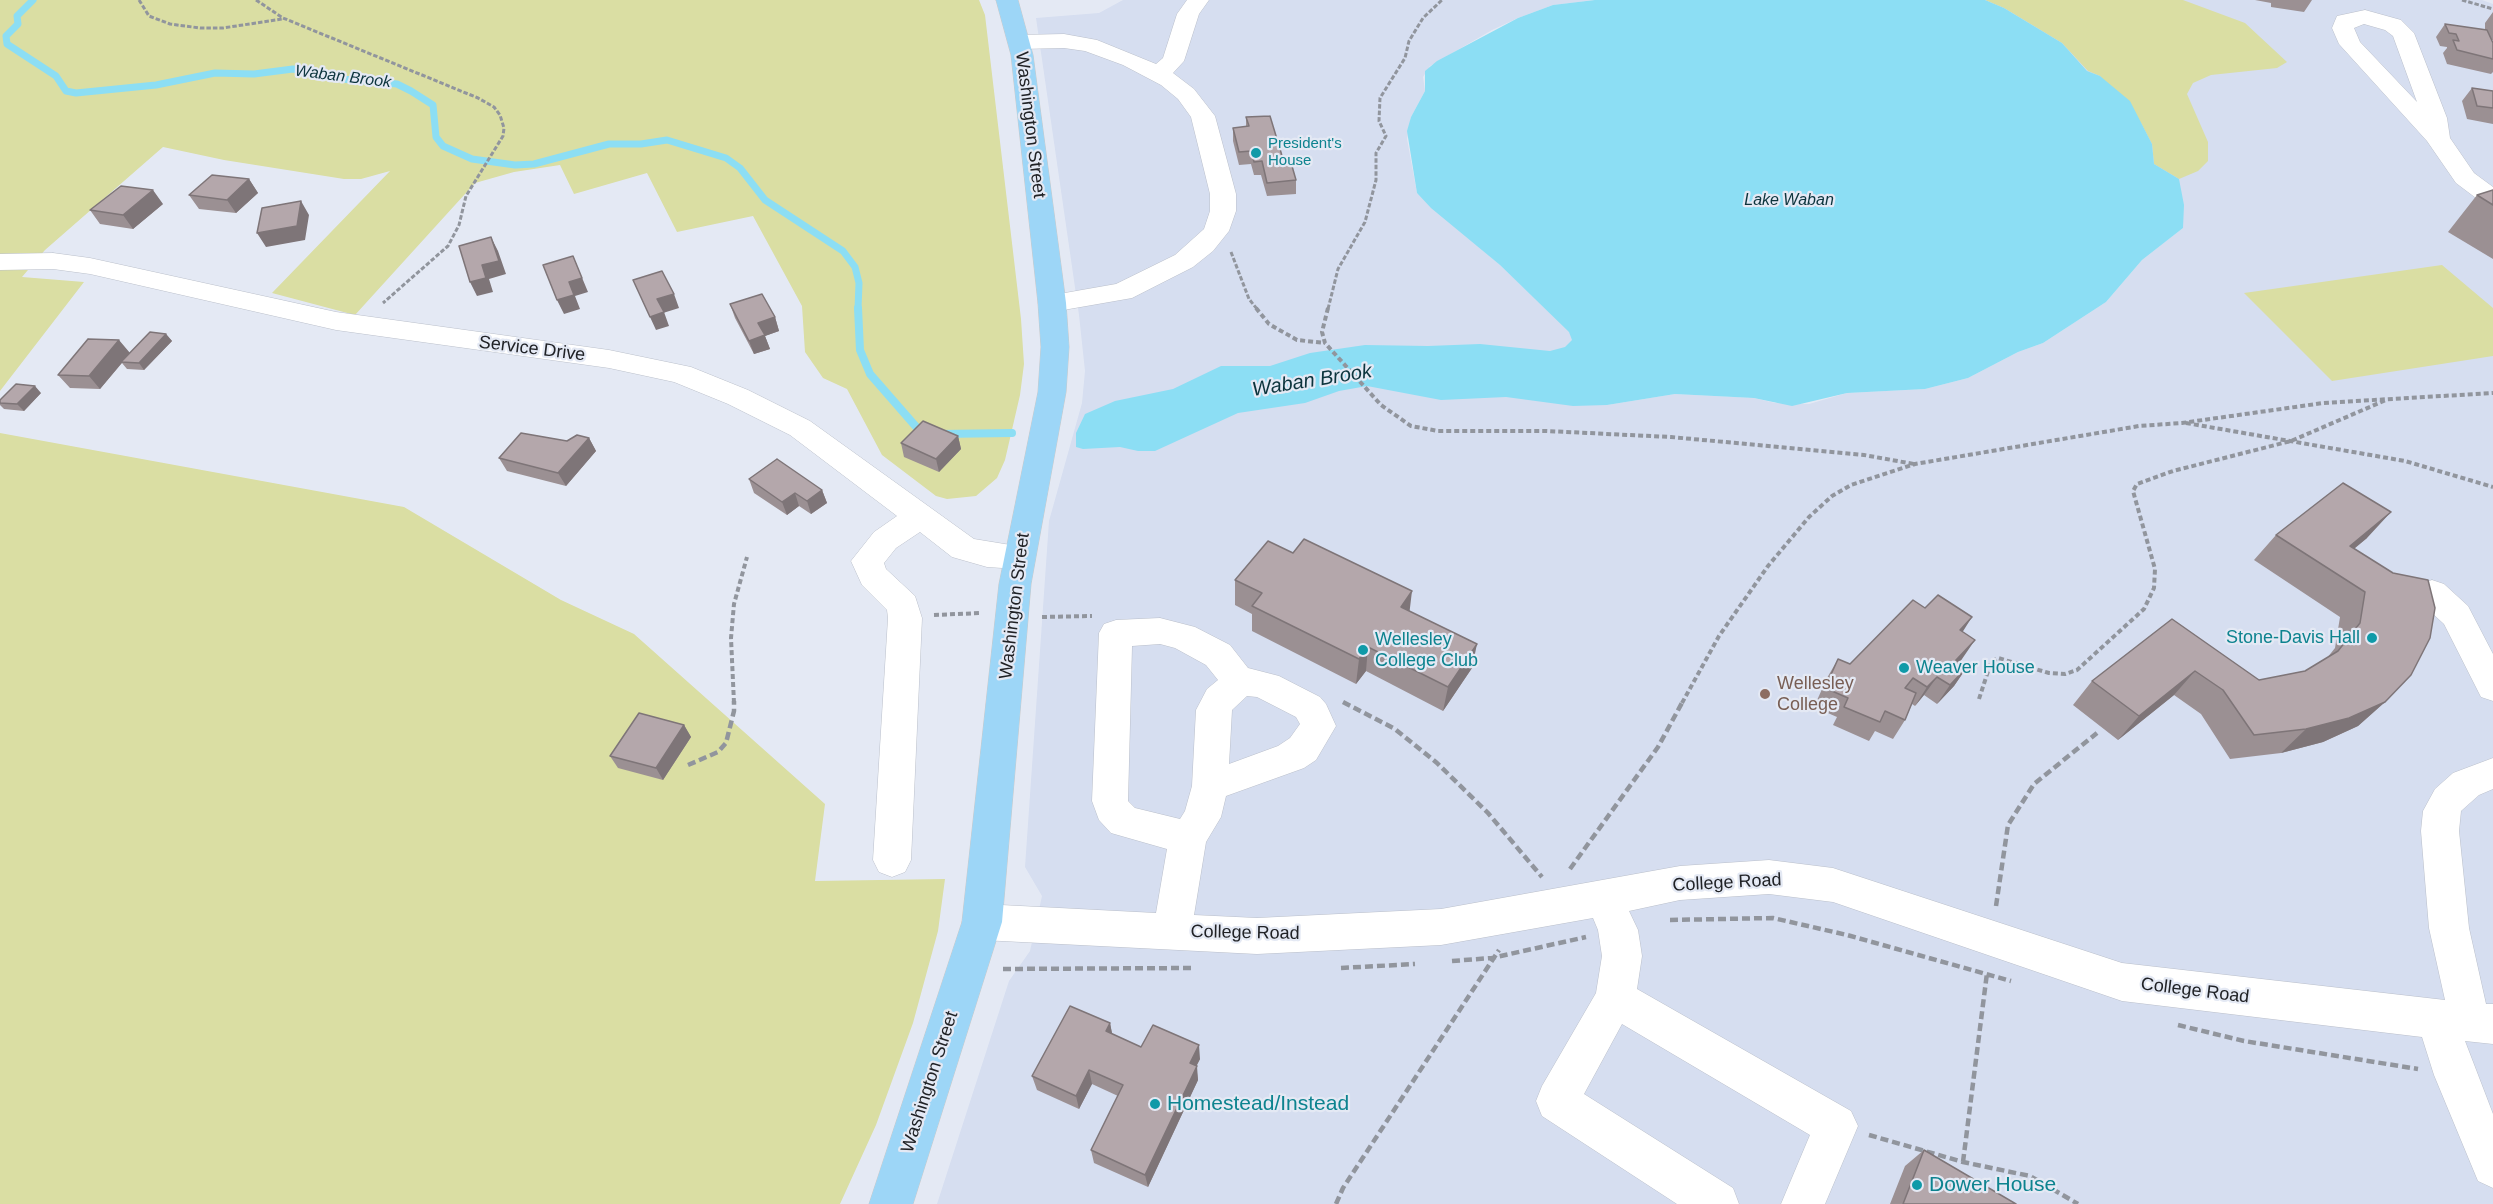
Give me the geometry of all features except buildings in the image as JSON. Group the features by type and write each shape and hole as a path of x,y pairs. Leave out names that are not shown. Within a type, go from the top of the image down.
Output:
{"main road":[{"name":"Washington Street","path":"891,1204 982,922 1018,557 1052,392 1055,347 1052,303 1020,42 1007,0"}],"street":[{"path":"1160,73 1173,61 1188,14 1198,0"},
{"path":"2438,138 2435,118 2403,33 2393,25 2365,17 2345,21 2343,28 2350,44 2438,138 2465,178 2493,199"},
{"path":"1020,42 1077,43 1118,55 1160,73 1186,94 1206,124 1223,194 1223,211 1218,225 1204,245 1189,257 1136,287 1108,296 1052,303"},
{"name":"Service Drive","path":"0,262 53,261 102,268 362,326 609,358 681,374 738,397 800,428 831,448 919,517 963,548 987,555 1018,557"},
{"path":"892,860 905,618 903,605 873,576 867,561 885,540 919,517"},
{"path":"2432,593 2456,615 2493,687"},
{"path":"1188,838 1124,821 1112,808 1110,801 1116,633 1160,631 1183,636 1218,655 1239,683"},
{"path":"1172,931 1188,838 1202,818 1210,786 1214,710 1219,699 1239,683 1259,683 1298,702 1314,714 1318,726 1303,749 1292,757 1210,786"},
{"path":"2493,772 2466,784 2448,800 2442,811 2440,831 2449,928 2466,1021 2455,1075 2493,1166"},
{"name":"College Road","path":"982,922 1266,936 1410,930 1611,915 1680,883 1769,877 1833,885 1991,940 2122,982 2345,1011 2466,1021"},
{"path":"1611,915 1622,956 1615,998 1557,1101 1717,1204"},
{"path":"1615,998 1836,1126 1803,1204"}],"path":[{"path":"139,0 149,16 170,24 200,28 242,26 283,18"},
{"path":"256,0 283,18 494,107 504,128 497,149 466,196 459,225 448,246 404,282 362,326"},
{"path":"1442,0 1423,18 1409,41 1405,58 1380,98 1379,120 1386,136 1376,153 1376,180 1365,222 1338,269 1322,332 1325,343 1381,405 1402,421 1431,430 1546,431 1671,437 1864,455 1915,464"},
{"path":"2462,0 2493,9"},
{"path":"1228,242 1237,274 1249,299 1269,324 1297,340 1325,343"},
{"path":"1567,873 1658,747 1719,636 1768,566 1809,517 1832,496 1851,485 1915,464 2139,426 2182,423 2323,403 2493,393"},
{"path":"1979,699 1991,662 1998,658 2049,673 2065,674 2077,670 2144,609 2154,588 2155,569 2133,491 2137,484 2173,471 2291,441 2389,398"},
{"path":"2182,423 2405,462 2493,487"},
{"path":"688,765 718,752 726,743 734,711 731,638 734,604 747,557"},
{"path":"905,618 946,613 991,613"},
{"path":"1355,708 1395,729 1437,763 1488,813 1545,881"},
{"path":"1447,961 1492,958 1611,915 1668,920 1773,918 1847,935 2021,984"},
{"path":"1336,1204 1342,1188 1492,958 1507,941"},
{"path":"1339,968 1424,963"},
{"path":"997,970 1015,967 1198,968"},
{"path":"2169,1023 2244,1041 2455,1075"},
{"path":"1836,1126 1964,1162 2030,1176 2078,1204"}],"shaded area":[{"name":"Wellesley College","path":"1123,0 1595,0 1553,5 1518,18 1492,30 1430,66 1423,77 1425,91 1411,117 1407,139 1417,193 1500,265 1570,332 1607,405 1675,394 1754,398 1775,403 1809,404 1847,393 1925,389 1968,378 2018,352 2043,343 2106,302 2142,260 2183,228 2062,43 2004,8 1985,0 2482,0 2493,4 2493,1204 937,1204 1009,981 1030,951 1042,896 1025,867 1049,521 1082,403 1085,371 1036,18 1099,13"}],"green space":[{"path":"0,0 979,0 985,15 1021,319 1024,364 1020,395 1005,460 997,478 976,496 947,499 936,496 882,455 847,389 823,378 805,352 802,306 753,216 677,232 647,173 574,194 560,165 514,172 475,183 355,315 272,293 390,171 361,179 344,179 224,160 163,147 45,250 22,277 84,282 0,391"},
{"path":"1985,0 2183,0 2245,23 2287,62 2277,68 2211,75 2193,83 2187,94 2208,142 2208,161 2198,171 2179,179 2154,164 2152,144 2141,123 2100,76 2088,71 2062,43 2004,8"},
{"path":"2442,265 2493,308 2493,356 2332,381 2244,293"},
{"path":"0,433 404,507 561,600 634,634 825,804 815,881 945,879 938,931 913,1023 876,1125 840,1204 0,1204"}],"water":[{"name":"Lake Waban","path":"1595,0 1985,0 2004,8 2062,43 2087,71 2100,76 2130,101 2152,144 2154,164 2179,179 2184,205 2183,228 2142,260 2106,302 2043,343 2018,352 1968,378 1925,389 1847,393 1792,406 1754,398 1675,394 1607,405 1573,406 1506,397 1441,400 1367,386 1339,391 1305,403 1238,413 1155,451 1138,451 1120,447 1083,449 1076,447 1076,433 1085,414 1115,401 1173,389 1221,366 1270,366 1310,353 1365,345 1480,344 1550,351 1565,347 1572,340 1569,332 1500,265 1431,208 1417,193 1407,131 1411,117 1425,91 1425,71 1437,61 1518,18 1553,5"}],"waterway":[{"name":"Waban Brook","path":"33,0 17,16 18,24 6,36 7,44 56,76 66,91 76,93 156,85 215,73 254,74 293,69 342,79 397,84 411,91 433,105 436,137 443,146 472,159 515,165 534,164 609,144 641,144 667,140 726,158 740,168 765,200 843,251 855,267 859,283 858,308"},
{"name":"Waban Brook","path":"858,308 860,350 870,374 918,429 926,431"},
{"name":"Waban Brook","path":"940,434 1012,433"}],"place":[{"name":"President's House","path":"1256,153"},
{"name":"Stone-Davis Hall","path":"2372,638"},
{"name":"Wellesley College Club","path":"1363,650"},
{"name":"Weaver House","path":"1904,668"},
{"name":"Wellesley College","path":"1765,694"},
{"name":"Homestead/Instead","path":"1155,1104"},
{"name":"Dower House","path":"1917,1185"}]}
